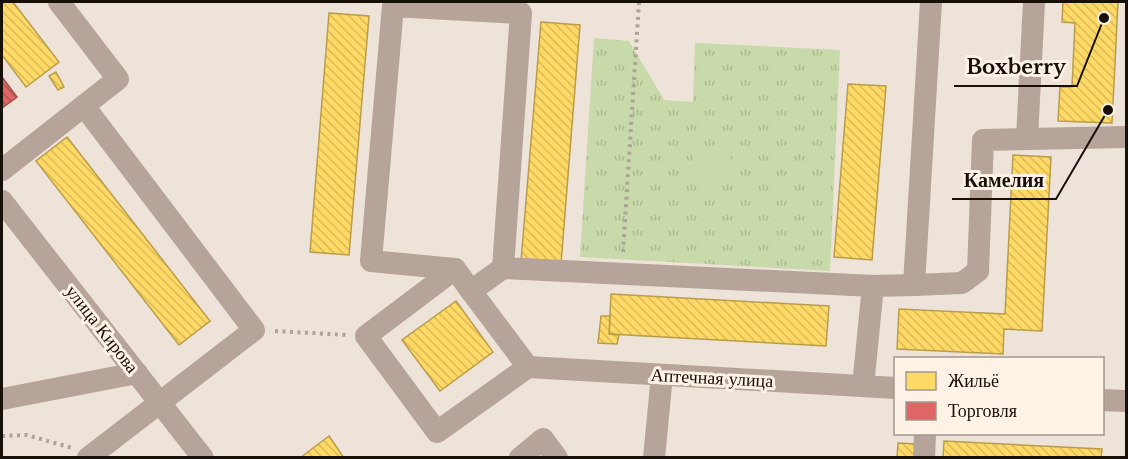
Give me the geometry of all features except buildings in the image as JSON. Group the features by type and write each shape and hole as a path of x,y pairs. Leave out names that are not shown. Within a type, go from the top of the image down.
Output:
{"street":[{"path":"2,170 118,79 59,2"},
{"path":"914,285 931,2"},
{"path":"1027,138 1034,2"},
{"path":"455,269 366,336 437,432 528,367 455,269 372,261 393,6 521,13 503,268"},
{"path":"84,106 254,330 91,456"},
{"path":"471,291 503,268 873,286 962,283 978,271 983,140 1126,137"},
{"name":"улица Кирова","path":"2,201 203,458"},
{"path":"863,386 873,286"},
{"name":"Аптечная улица","path":"528,367 894,388"},
{"path":"2,399 137,374"},
{"path":"654,458 662,375"},
{"path":"1104,400 1126,401"},
{"path":"924,458 926,435"},
{"path":"520,458 543,439 557,458"}],"path":[{"path":"621,274 639,2"},
{"path":"254,330 366,336"},
{"path":"2,436 27,435 91,456"}],"green space":[{"path":"594,38 629,41 664,100 693,102 695,43 840,50 830,271 580,257"},
{"path":"694,151 731,152 730,181 693,181"}],"place":[{"name":"Boxberry","path":"1104,18"},
{"name":"Камелия","path":"1108,110"}]}
